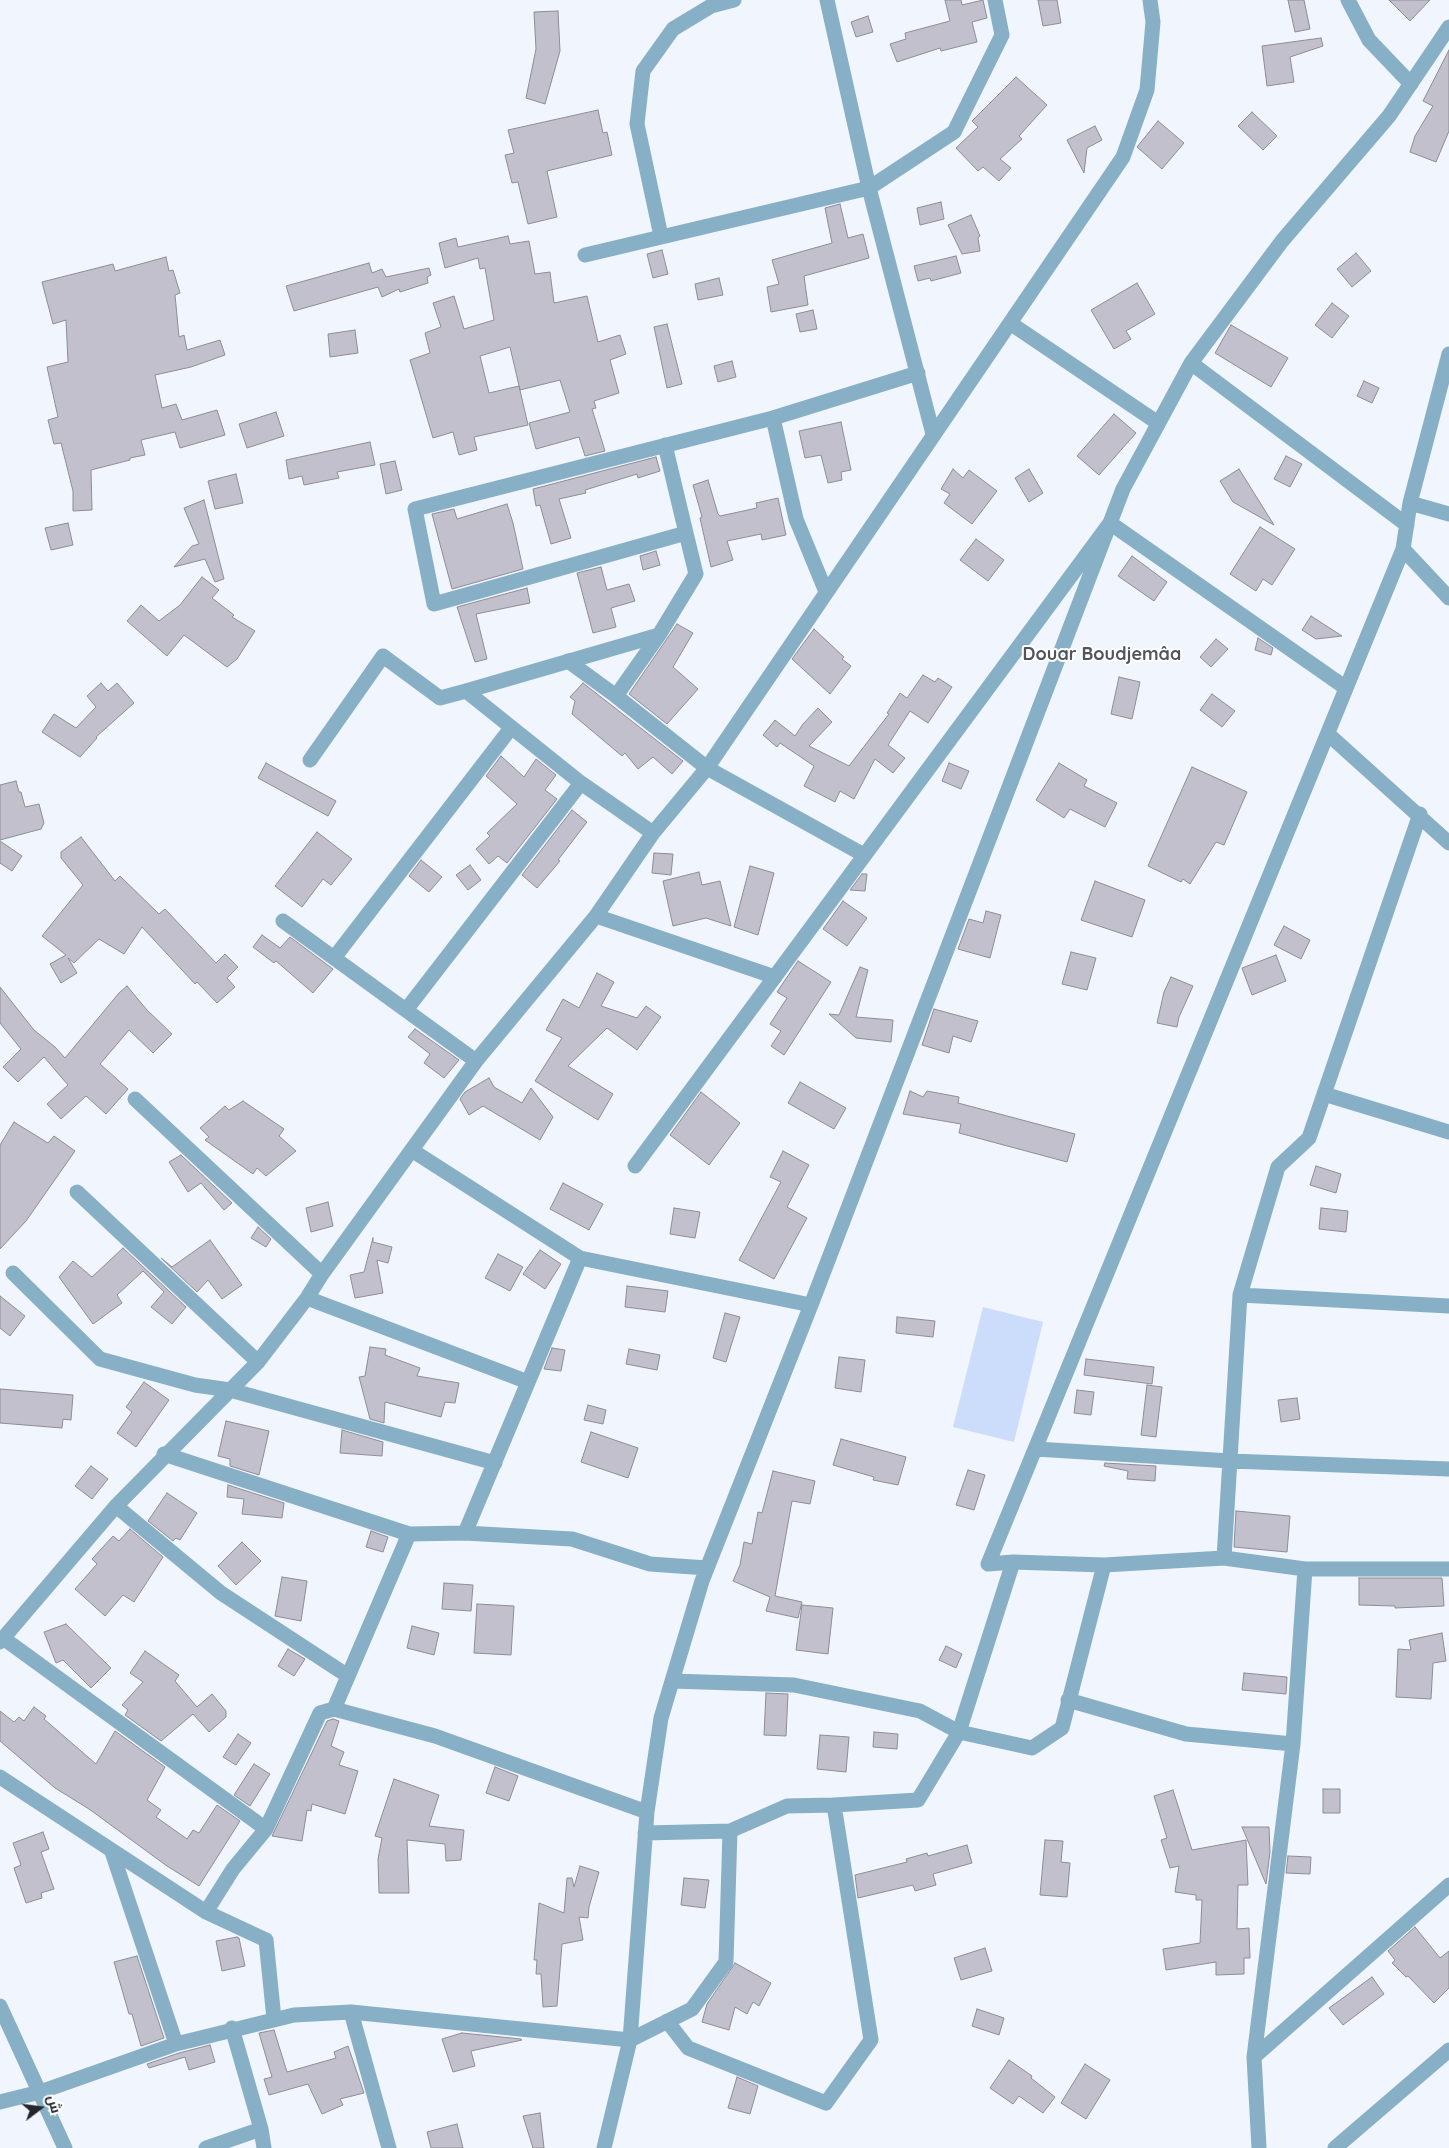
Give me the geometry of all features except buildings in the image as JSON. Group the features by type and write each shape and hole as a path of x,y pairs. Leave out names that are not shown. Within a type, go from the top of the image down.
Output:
{"street":[{"path":"662,236 636,124 644,71 673,29 710,6 734,0"},
{"path":"827,0 870,188 933,434"},
{"path":"585,255 870,188 954,132 1002,34 995,0"},
{"path":"266,1829 2,1640 116,1506 164,1454 258,1362 307,1298 322,1274 476,1062 596,916 654,833 707,768 1123,157 1147,90 1153,22 1150,0"},
{"path":"1348,0 1369,40 1411,84"},
{"path":"604,2148 630,2040 647,1812 661,1718 707,1568 812,1305 1123,489 1191,363 1282,241 1389,116 1449,27"},
{"path":"1010,322 1158,423"},
{"path":"1449,354 1410,503 1403,549 988,1564 1013,1562 1104,1565 1224,1558 1305,1569 1449,1569"},
{"path":"1191,363 1407,525"},
{"path":"686,533 434,604 415,509 773,418 918,373"},
{"path":"773,418 796,519 826,592"},
{"path":"616,696 659,635 696,574 665,445"},
{"path":"1410,503 1449,514"},
{"path":"1110,523 1346,688"},
{"path":"635,1166 1110,523"},
{"path":"1403,549 1449,598"},
{"path":"310,760 383,656 440,698 659,635"},
{"path":"568,662 616,696 707,768 864,855"},
{"path":"466,691 581,782 654,833"},
{"path":"334,958 511,728"},
{"path":"1328,734 1420,814 1449,843"},
{"path":"406,1010 581,782"},
{"path":"1224,1558 1240,1295 1278,1167 1309,1138 1420,814"},
{"path":"596,916 774,977"},
{"path":"283,921 476,1062"},
{"path":"1324,1094 1449,1132"},
{"path":"135,1099 322,1274"},
{"path":"413,1151 580,1258 812,1305"},
{"path":"77,1192 258,1362"},
{"path":"466,1533 580,1258"},
{"path":"13,1273 100,1359 195,1385 230,1390 495,1464"},
{"path":"1240,1295 1449,1306"},
{"path":"307,1298 528,1382"},
{"path":"1036,1448 1230,1461 1449,1469"},
{"path":"164,1454 409,1534 466,1533 572,1539 650,1564 707,1568"},
{"path":"116,1506 221,1593 348,1676"},
{"path":"334,1709 409,1534"},
{"path":"645,1833 730,1831 787,1806 918,1800 959,1732 1013,1562"},
{"path":"672,1681 794,1684 920,1711 959,1732 1032,1748 1062,1728 1104,1565"},
{"path":"1259,2148 1254,2057 1293,1744 1305,1569"},
{"path":"1068,1700 1186,1734 1293,1744"},
{"path":"206,1912 233,1869 266,1829 320,1713 334,1709 434,1736 647,1812"},
{"path":"0,1777 206,1912 266,1940 274,2019"},
{"path":"668,2021 688,2048 826,2103 871,2040 834,1805"},
{"path":"0,2102 40,2092 176,2044 232,2028 294,2015 351,2012 630,2040 692,2009 726,1962 730,1831"},
{"path":"112,1852 176,2044"},
{"path":"1254,2057 1449,1885"},
{"path":"0,2006 65,2148"},
{"path":"351,2012 390,2148"},
{"path":"232,2028 264,2148"},
{"path":"1335,2148 1449,2050"},
{"path":"206,2148 260,2129"}],"shaded area":[{"path":"983,1307 1043,1322 1014,1442 953,1427"}],"district":[{"name":"Douar Boudjemâa","path":"1102,655"}]}
